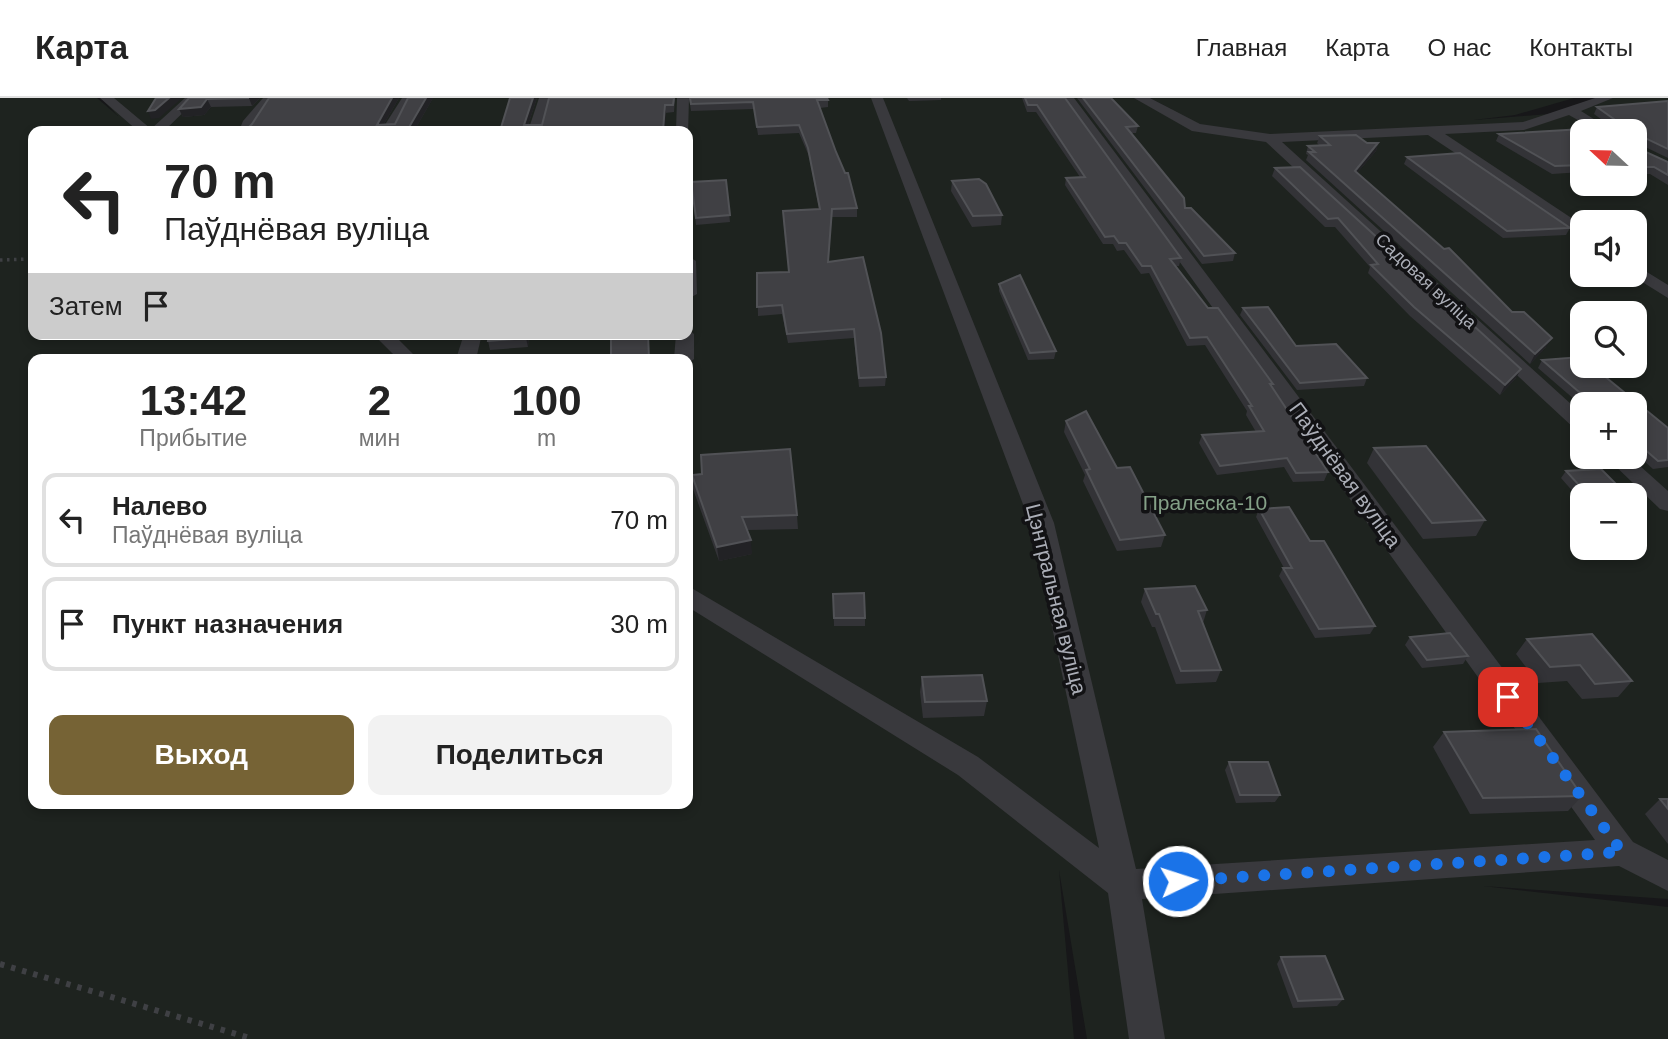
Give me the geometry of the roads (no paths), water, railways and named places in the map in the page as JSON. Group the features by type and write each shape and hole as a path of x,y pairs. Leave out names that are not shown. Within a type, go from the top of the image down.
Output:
{"street":[{"path":"106,98 140,126"},
{"path":"161,126 191,98"},
{"path":"247,126 270,98"},
{"path":"391,126 408,98"},
{"path":"537,126 545,98"},
{"path":"683,98 683,126"},
{"name":"Цэнтральная вуліца","path":"877,98 1042,523 1123,885 1147,1039"},
{"name":"Паўднёвая вуліца","path":"1068,98 1622,852"},
{"path":"1140,98 1198,128 1270,138 1524,126 1573,112 1607,98"},
{"path":"1573,112 1585,119"},
{"path":"1432,131 1570,224"},
{"name":"Садовая вуліца","path":"1270,138 1570,414"},
{"path":"1647,278 1668,293"},
{"path":"389,340 404,354"},
{"path":"1630,469 1668,504"},
{"path":"693,598 968,766 1123,885 1622,852 1668,876"}],"park label":[{"name":"Пралеска-10","path":"1205,503"}]}
